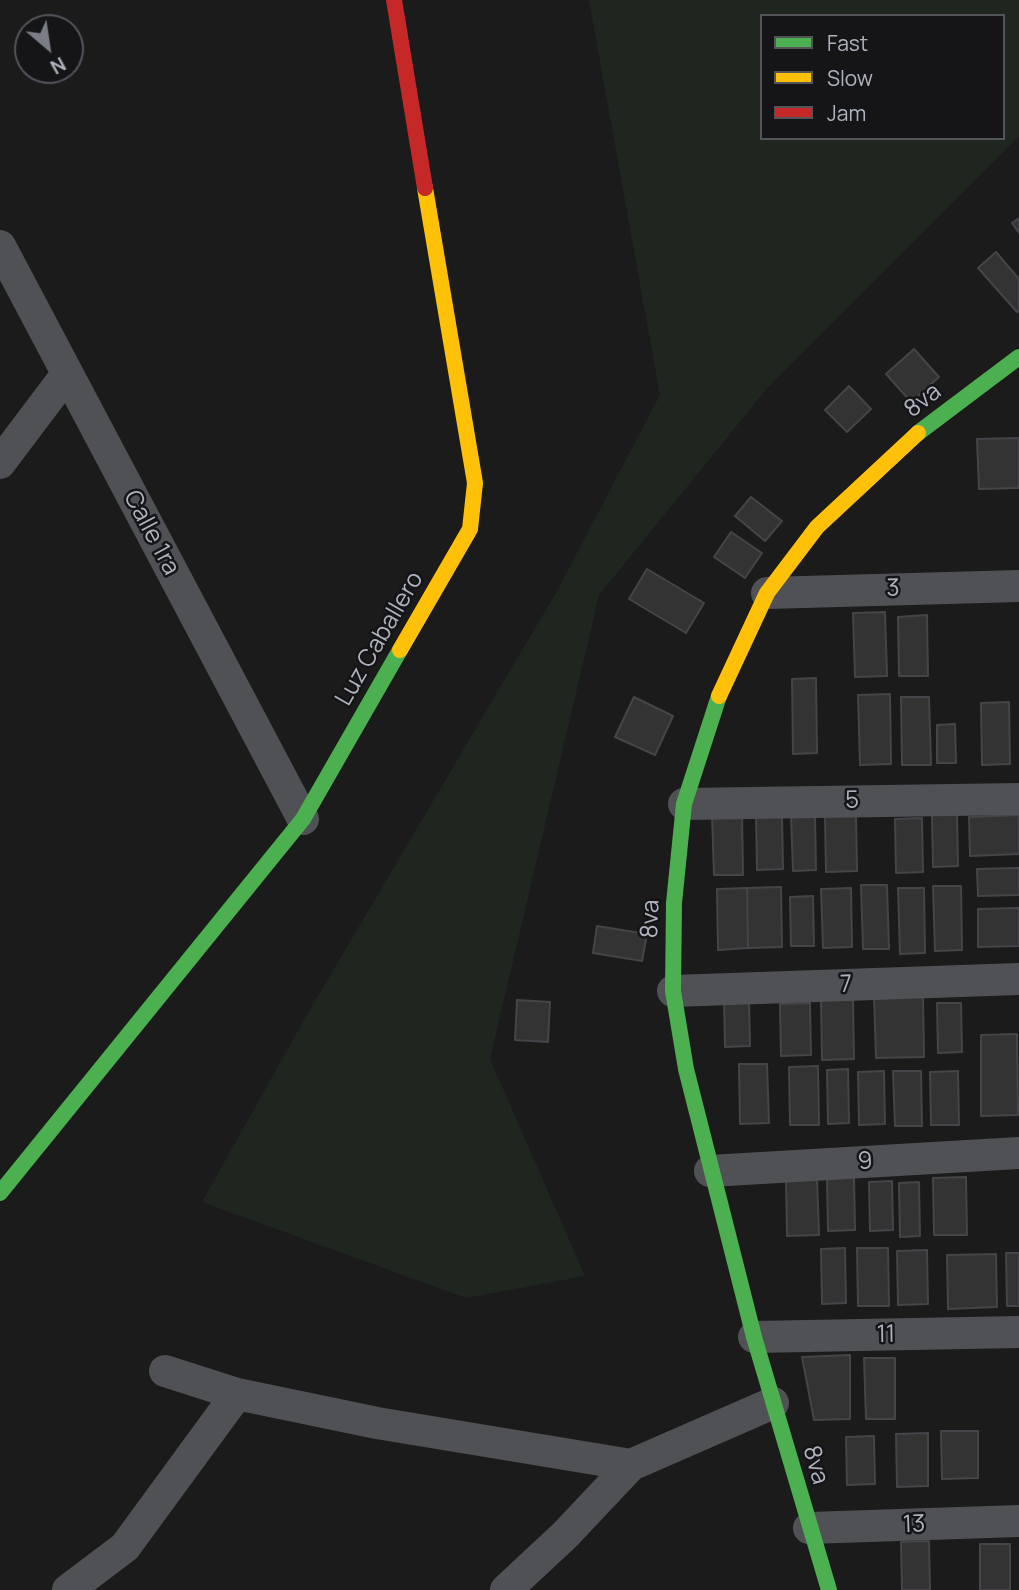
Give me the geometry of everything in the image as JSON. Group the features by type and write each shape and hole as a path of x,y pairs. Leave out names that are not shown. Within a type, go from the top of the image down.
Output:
{"street":[{"name":"Luz Caballero","path":"0,1193 303,819 470,529 475,483 394,0"},
{"name":"Calle 1ra","path":"0,246 303,819"},
{"name":"8va","path":"829,1590 754,1337 686,1069 673,991 674,903 684,804 723,685 767,593 817,527 919,432 1019,357"},
{"path":"0,463 67,374"},
{"name":"3","path":"767,593 1019,586"},
{"name":"5","path":"684,804 1019,799"},
{"name":"7","path":"673,991 1019,979"},
{"name":"9","path":"710,1171 1019,1153"},
{"name":"11","path":"754,1337 1019,1332"},
{"path":"165,1371 237,1394 377,1423 631,1465"},
{"path":"68,1590 125,1547 237,1394"},
{"path":"506,1590 565,1535 631,1465 773,1403"},
{"name":"13","path":"809,1528 1019,1521"}],"shaded area":[{"path":"589,0 1019,0 1019,136 769,386 599,595 490,1059 585,1276 466,1298 202,1202 308,1013 557,591 660,395"}],"building":[{"path":"1019,218 1019,233 1012,223"},
{"path":"996,252 1019,279 1017,312 978,268"},
{"path":"914,349 939,377 911,402 886,374"},
{"path":"849,386 871,409 847,432 825,410"},
{"path":"1019,438 1019,488 979,489 977,439"},
{"path":"751,497 782,521 765,541 735,516"},
{"path":"731,532 762,553 745,578 714,557"},
{"path":"647,569 704,603 686,633 629,599"},
{"path":"885,612 887,676 855,677 853,613"},
{"path":"927,615 928,676 899,676 898,617"},
{"path":"816,678 817,753 793,754 792,679"},
{"path":"890,694 891,764 860,765 858,695"},
{"path":"634,697 673,716 655,755 615,737"},
{"path":"901,697 929,697 931,765 902,765"},
{"path":"1009,702 1010,764 982,765 981,703"},
{"path":"955,724 956,763 937,763 937,725"},
{"path":"957,813 958,866 933,867 932,814"},
{"path":"712,814 742,814 743,875 714,875"},
{"path":"782,814 783,869 757,870 756,815"},
{"path":"791,815 815,815 816,870 793,871"},
{"path":"1019,815 1019,854 970,856 969,817"},
{"path":"825,816 856,816 857,871 826,872"},
{"path":"922,818 923,872 896,873 895,819"},
{"path":"1019,868 1019,895 978,896 977,869"},
{"path":"861,885 887,885 889,949 863,949"},
{"path":"933,886 961,886 962,950 935,951"},
{"path":"781,887 782,947 748,948 747,888"},
{"path":"747,888 748,948 718,950 717,889"},
{"path":"851,888 852,947 823,948 821,889"},
{"path":"898,888 924,888 925,953 900,954"},
{"path":"813,896 814,946 791,946 790,897"},
{"path":"1019,908 1019,946 978,947 978,909"},
{"path":"597,926 647,934 642,961 593,953"},
{"path":"923,995 924,1057 876,1058 874,996"},
{"path":"821,998 853,998 854,1059 822,1060"},
{"path":"749,999 750,1046 725,1047 724,1000"},
{"path":"517,1000 550,1002 548,1042 515,1040"},
{"path":"810,1003 811,1055 781,1056 780,1004"},
{"path":"937,1003 961,1003 962,1052 938,1053"},
{"path":"1017,1034 1018,1115 981,1116 981,1035"},
{"path":"739,1064 767,1064 769,1123 740,1124"},
{"path":"818,1066 819,1125 790,1125 789,1067"},
{"path":"848,1069 849,1123 828,1124 827,1070"},
{"path":"884,1071 885,1124 859,1125 858,1072"},
{"path":"893,1071 921,1071 922,1126 895,1126"},
{"path":"958,1071 959,1125 931,1125 930,1072"},
{"path":"854,1177 855,1230 828,1231 827,1178"},
{"path":"966,1177 967,1235 934,1235 933,1178"},
{"path":"786,1178 817,1178 819,1235 787,1236"},
{"path":"892,1181 893,1230 870,1231 869,1182"},
{"path":"919,1182 920,1236 900,1237 899,1183"},
{"path":"845,1248 846,1303 822,1304 821,1249"},
{"path":"857,1248 888,1248 889,1306 858,1306"},
{"path":"927,1250 928,1304 898,1305 897,1251"},
{"path":"1006,1253 1019,1253 1019,1306 1007,1306"},
{"path":"996,1254 997,1307 948,1309 947,1255"},
{"path":"850,1355 850,1419 814,1420 802,1357"},
{"path":"864,1358 895,1358 895,1419 866,1419"},
{"path":"941,1431 978,1431 978,1478 942,1479"},
{"path":"928,1433 928,1486 897,1487 896,1434"},
{"path":"874,1436 875,1484 847,1485 846,1437"},
{"path":"929,1541 930,1590 902,1590 901,1542"},
{"path":"980,1544 1010,1544 1010,1590 980,1590"}],"traffic: fast":[{"path":"918,433 1019,357"},
{"path":"0,1193 303,819 400,650"},
{"path":"719,696 684,804 674,903 673,991 686,1069 754,1337 829,1590"}],"traffic: slow":[{"path":"400,650 470,529 475,483 425,188"},
{"path":"719,696 767,593 817,527 918,433"}],"traffic: jam":[{"path":"394,0 425,188"}]}
